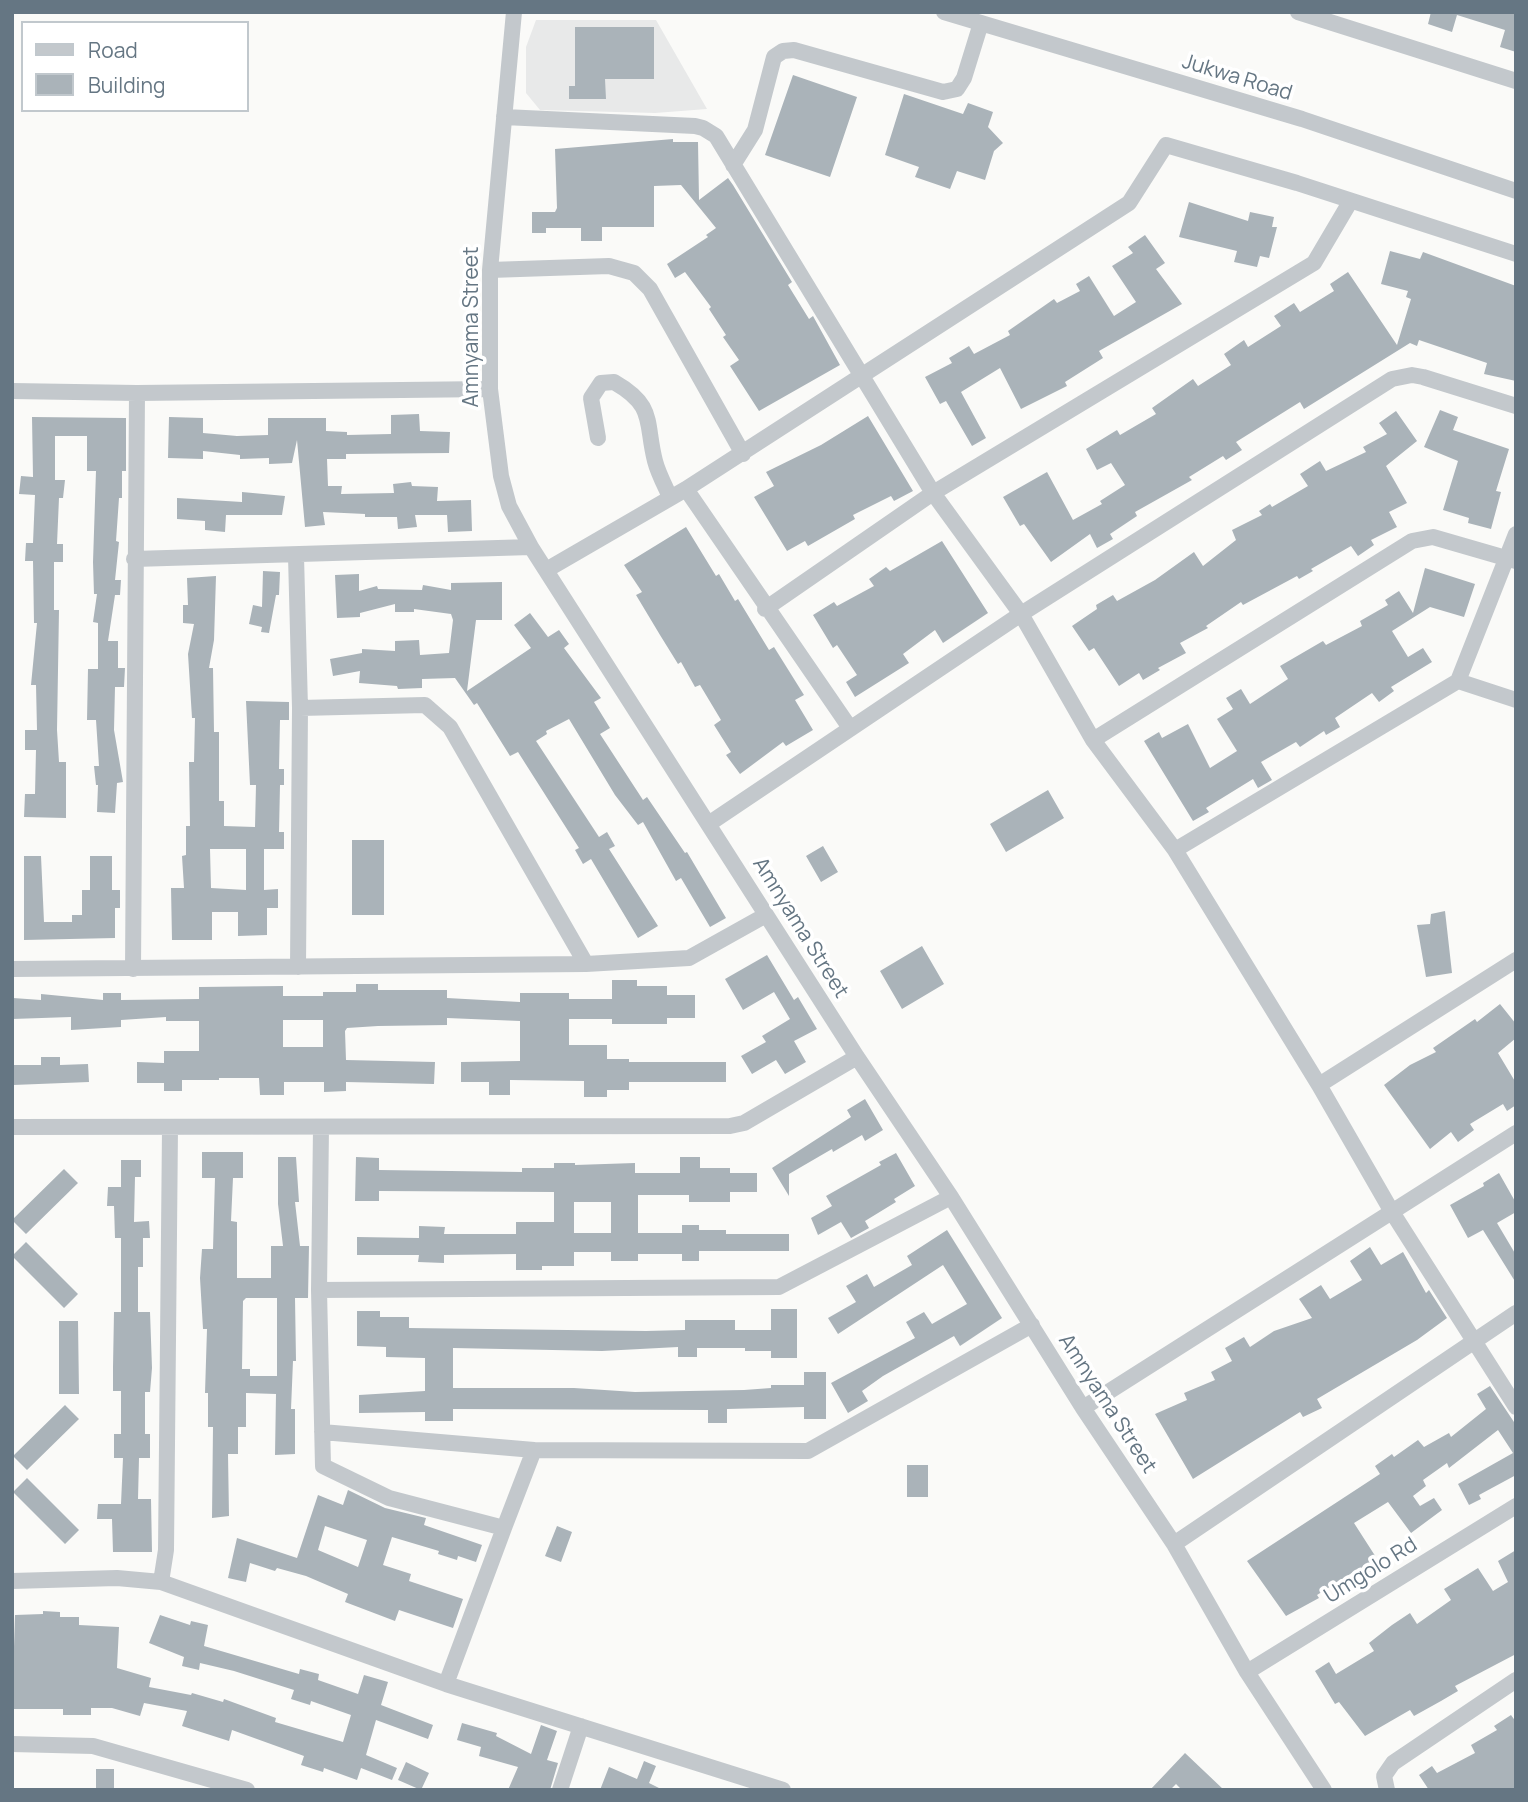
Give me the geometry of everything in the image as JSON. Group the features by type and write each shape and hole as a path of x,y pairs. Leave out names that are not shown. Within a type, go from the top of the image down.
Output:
{"street":[{"name":"Amnyama Street","path":"514,12 490,270 490,389 501,476 509,506 531,547 548,569 766,915 951,1197 1083,1408 1174,1544 1247,1672 1324,1790"},
{"name":"Jukwa Road","path":"944,12 1302,119 1516,191"},
{"path":"1298,12 1516,81"},
{"path":"733,165 755,130 774,57 783,51 794,50 943,92 957,89 964,78 981,23"},
{"path":"504,117 703,128 716,136 933,493 1021,614 1093,740 1175,850 1471,1341 1516,1406"},
{"path":"548,569 743,454 1129,203 1166,145 1297,183 1516,254"},
{"path":"765,609 933,493 1314,263 1350,202"},
{"path":"490,270 609,266 634,273 650,289 743,454"},
{"path":"710,823 1021,614 1392,379 1412,375 1423,377 1516,406"},
{"path":"598,438 591,398 601,383 614,382 639,401 648,419 655,461 670,497"},
{"path":"12,391 137,393 490,389"},
{"path":"133,969 137,393"},
{"path":"686,489 765,609 850,728"},
{"path":"1175,850 1458,681 1512,560 1516,534"},
{"path":"1093,740 1412,541 1433,537 1512,560"},
{"path":"134,559 531,547"},
{"path":"296,556 300,708 298,967"},
{"path":"1458,681 1516,700"},
{"path":"300,708 425,705 450,727 586,964"},
{"path":"12,969 586,964 689,958 766,915"},
{"path":"1319,1085 1516,960"},
{"path":"12,1127 730,1126 744,1122 857,1057"},
{"path":"161,1582 166,1550 170,1128"},
{"path":"321,1128 319,1290 323,1466 389,1498 505,1528"},
{"path":"1083,1408 1516,1133"},
{"path":"319,1290 779,1287 951,1197"},
{"path":"1174,1544 1516,1313"},
{"path":"322,1432 534,1450 802,1452 816,1448 1032,1325"},
{"path":"446,1684 534,1450"},
{"name":"Umgolo Rd","path":"1247,1672 1516,1506"},
{"path":"12,1581 117,1578 161,1582 446,1684 783,1790"},
{"path":"1387,1790 1384,1776 1393,1763 1516,1680"},
{"path":"560,1790 581,1726"},
{"path":"12,1744 93,1746 247,1790"}],"shaded area":[{"path":"536,20 656,20 707,109 655,113 540,110 526,93 526,47"}],"building":[{"path":"1431,12 1516,12 1516,52 1500,47 1505,30 1457,15 1452,32 1428,24"},
{"path":"575,27 654,27 654,79 605,79 606,99 569,99 569,86 575,86"},
{"path":"793,75 857,97 830,177 765,155"},
{"path":"904,94 963,114 968,103 993,112 988,127 1003,143 994,151 985,180 957,171 950,189 915,177 919,167 885,155"},
{"path":"673,139 673,142 698,142 699,200 728,178 792,282 788,285 809,319 813,316 840,365 759,411 730,366 739,360 723,337 726,335 709,309 711,307 685,272 675,278 667,264 708,237 706,235 716,228 681,185 654,186 654,227 602,227 602,241 581,241 581,228 546,228 546,233 532,233 532,212 555,212 557,208 555,149"},
{"path":"1189,202 1248,221 1250,212 1274,217 1272,227 1277,227 1269,258 1260,256 1257,267 1234,262 1237,251 1179,237"},
{"path":"1145,235 1165,263 1156,269 1182,304 1099,351 1103,358 1065,382 1067,386 1021,409 1000,368 961,392 986,438 972,446 946,401 940,404 925,377 952,363 949,358 969,346 974,354 1010,335 1008,331 1054,299 1057,303 1080,291 1076,284 1089,276 1114,316 1136,302 1112,266 1133,253 1128,247"},
{"path":"1390,251 1420,259 1423,252 1516,286 1516,381 1484,374 1487,363 1419,340 1417,346 1410,343 1304,409 1300,402 1236,442 1242,450 1226,460 1223,456 1189,477 1192,480 1135,512 1137,516 1110,534 1113,539 1097,548 1090,534 1051,562 1024,524 1020,526 1003,497 1047,472 1073,520 1102,504 1100,501 1125,485 1111,463 1097,470 1086,449 1117,430 1120,435 1156,414 1152,408 1193,379 1198,386 1231,365 1224,354 1244,340 1248,347 1281,326 1274,316 1294,303 1300,312 1334,291 1330,284 1348,272 1397,345 1411,299 1406,297 1408,291 1381,284"},
{"path":"1440,410 1458,417 1453,430 1509,449 1496,491 1501,492 1491,529 1468,523 1469,518 1443,510 1458,461 1424,447"},
{"path":"1396,411 1417,441 1386,466 1407,503 1389,512 1397,527 1371,540 1374,545 1358,556 1351,546 1299,579 1297,576 1243,605 1241,602 1206,626 1208,628 1180,643 1186,653 1158,668 1160,670 1143,680 1139,673 1119,686 1094,648 1089,651 1072,626 1097,609 1096,605 1113,595 1117,601 1155,580 1194,552 1203,566 1236,540 1232,530 1262,515 1259,511 1270,504 1272,507 1308,486 1300,474 1320,461 1326,471 1366,452 1363,447 1387,434 1379,423"},
{"path":"419,414 420,431 450,432 449,453 346,454 346,459 327,459 328,486 342,486 341,494 394,493 393,484 411,482 412,486 438,487 437,501 471,500 472,531 448,532 447,515 415,515 417,527 398,529 397,517 365,517 365,514 323,512 325,525 305,527 297,440 292,463 269,464 269,458 240,459 240,455 203,451 203,459 168,458 169,417 203,418 203,433 237,436 268,435 268,418 326,418 326,431 347,432 347,435 391,434 391,415"},
{"path":"868,416 913,491 894,501 891,496 853,515 855,519 808,546 805,541 787,551 754,497 774,486 766,472 821,445"},
{"path":"32,417 126,418 126,471 122,471 122,498 119,498 116,541 119,542 115,580 121,580 120,595 115,595 108,641 118,641 118,668 125,668 124,687 115,687 114,730 123,782 117,783 115,813 97,812 98,785 94,766 99,766 96,720 87,720 88,669 98,669 98,623 93,622 97,594 94,594 93,562 96,471 87,471 87,436 55,436 55,480 65,480 63,498 59,498 57,544 63,544 63,562 54,562 54,610 59,610 57,730 59,762 66,762 66,818 24,817 25,794 35,794 36,750 25,750 25,730 37,730 36,685 31,685 37,623 34,623 33,561 25,561 26,543 33,543 35,495 19,494 21,476 33,477"},
{"path":"242,492 285,496 282,515 226,515 225,532 205,530 205,521 177,519 177,498 242,502"},
{"path":"686,527 716,576 719,574 735,601 738,599 769,650 774,647 804,695 795,700 813,730 786,746 783,742 740,774 726,755 731,752 714,725 721,720 700,685 695,687 681,662 678,664 636,595 642,592 624,565"},
{"path":"942,541 988,613 943,643 935,630 903,654 909,663 855,697 846,682 857,675 837,645 833,648 813,615 834,602 837,606 874,586 869,579 886,567 890,571"},
{"path":"1425,568 1475,584 1464,617 1430,607 1392,631 1408,657 1423,648 1432,662 1391,687 1394,691 1379,702 1372,693 1335,718 1340,727 1326,735 1324,731 1300,747 1296,742 1261,762 1272,780 1258,788 1253,779 1206,808 1209,812 1193,821 1144,741 1159,732 1162,738 1188,724 1210,768 1237,751 1217,719 1233,709 1226,698 1241,689 1250,704 1288,679 1280,666 1323,641 1326,645 1362,626 1360,621 1388,605 1385,600 1399,591 1413,613"},
{"path":"263,571 280,572 279,595 276,595 269,633 261,632 262,627 249,624 253,605 262,607"},
{"path":"359,574 359,591 377,586 378,589 422,590 423,585 451,590 451,583 502,582 502,620 476,620 467,691 531,648 514,625 530,613 548,637 559,630 569,644 564,648 601,698 594,702 610,728 600,734 643,800 647,797 685,853 687,852 726,918 710,927 681,878 676,881 643,822 638,825 615,795 569,719 546,731 547,734 536,741 599,837 607,832 615,846 609,849 658,926 638,938 591,859 583,864 575,850 579,848 518,752 510,756 477,703 474,705 455,678 422,679 422,688 398,689 397,686 359,683 360,671 333,676 330,659 362,653 362,649 395,651 395,641 419,640 420,655 449,653 453,620 451,614 414,609 414,612 395,612 395,604 360,613 360,617 337,618 335,575"},
{"path":"216,576 214,640 209,668 213,668 214,732 219,732 219,801 224,801 224,826 255,827 256,785 250,785 246,701 289,702 289,720 280,720 279,769 284,769 284,785 280,785 279,832 284,832 284,849 264,849 264,890 278,889 278,908 267,908 267,935 238,936 238,912 212,912 212,940 172,940 171,888 184,888 182,856 186,855 186,826 190,826 189,762 194,762 195,718 192,718 188,654 194,624 183,623 183,605 188,605 187,578","holes":["210,849 246,849 246,890 211,888"]},
{"path":"1048,790 1064,818 1006,852 990,824"},
{"path":"352,840 384,840 384,915 352,915"},
{"path":"823,846 838,872 821,882 806,856"},
{"path":"24,856 41,856 44,922 72,922 72,915 82,915 82,890 90,890 90,856 112,856 112,890 120,890 120,908 115,908 115,938 24,940"},
{"path":"1445,911 1452,973 1426,977 1417,925 1430,924 1431,914"},
{"path":"922,946 944,984 902,1009 880,971"},
{"path":"767,955 794,1000 798,997 817,1029 794,1041 806,1062 785,1074 776,1060 752,1074 741,1056 766,1042 762,1036 790,1019 774,992 743,1010 725,979"},
{"path":"612,980 637,980 637,986 667,986 667,995 695,995 695,1018 667,1018 667,1024 612,1024 612,1019 569,1019 569,1045 607,1045 607,1059 629,1059 629,1062 726,1062 726,1082 629,1082 629,1090 607,1090 607,1097 584,1097 584,1081 510,1080 510,1095 489,1095 489,1082 461,1082 461,1062 520,1061 520,1021 447,1018 447,1025 378,1026 347,1028 345,1031 346,1060 435,1062 434,1084 346,1082 346,1091 324,1092 324,1082 284,1082 284,1095 260,1095 259,1078 219,1078 182,1080 182,1091 164,1091 164,1083 137,1083 137,1062 164,1063 164,1051 199,1051 199,1021 166,1021 166,1017 121,1020 121,1027 71,1030 71,1017 12,1019 13,998 41,1000 41,994 103,1000 103,993 121,993 121,1000 199,999 199,987 283,986 283,996 323,996 323,992 356,992 356,984 378,984 378,990 447,990 447,998 520,1002 520,993 569,993 569,999 612,999","holes":["283,1020 323,1020 323,1047 283,1047"]},
{"path":"1500,1004 1516,1024 1516,1038 1498,1053 1516,1083 1516,1105 1507,1111 1503,1104 1470,1124 1474,1130 1458,1142 1451,1132 1430,1149 1384,1085 1410,1065 1436,1052 1433,1048 1475,1019 1477,1022"},
{"path":"41,1057 60,1057 60,1065 88,1064 89,1082 13,1085 13,1065 41,1065"},
{"path":"865,1099 883,1130 865,1141 862,1135 833,1152 832,1149 789,1174 789,1196 772,1168 851,1117 847,1110"},
{"path":"202,1152 243,1152 243,1178 233,1178 231,1221 237,1222 237,1278 271,1278 271,1246 283,1246 278,1204 278,1157 296,1157 299,1202 295,1202 300,1246 309,1246 308,1298 295,1298 296,1361 293,1361 291,1409 295,1409 295,1454 275,1455 276,1394 246,1393 246,1427 238,1427 238,1454 228,1454 229,1516 212,1518 213,1427 208,1427 208,1393 205,1393 207,1329 203,1329 200,1278 202,1249 213,1249 215,1178 202,1178","holes":["246,1298 277,1298 277,1376 250,1376 250,1369 242,1369 243,1301"]},
{"path":"896,1153 915,1186 894,1199 896,1202 865,1221 869,1228 851,1238 841,1222 818,1235 811,1218 832,1206 826,1196 881,1165 879,1162"},
{"path":"356,1157 379,1158 379,1170 522,1172 522,1168 554,1168 554,1163 635,1163 635,1173 680,1173 680,1157 700,1157 700,1168 730,1168 730,1173 757,1173 757,1192 730,1192 730,1202 689,1202 689,1195 638,1195 638,1233 682,1233 682,1225 699,1225 699,1230 726,1230 726,1234 789,1234 789,1251 699,1251 699,1261 682,1261 682,1254 638,1254 638,1261 611,1261 611,1252 574,1252 574,1266 542,1266 542,1270 516,1270 516,1254 444,1255 444,1263 418,1262 419,1255 357,1255 357,1237 419,1238 419,1226 445,1227 444,1234 516,1234 516,1222 554,1222 554,1192 379,1191 379,1201 355,1201","holes":["574,1202 611,1202 611,1233 574,1233"]},
{"path":"121,1160 141,1160 141,1177 135,1177 134,1222 149,1221 150,1238 143,1238 143,1267 138,1267 138,1312 150,1312 152,1368 150,1392 145,1392 145,1434 150,1434 150,1458 139,1458 138,1499 151,1499 152,1552 113,1552 112,1519 97,1519 98,1504 121,1504 123,1458 114,1458 114,1434 121,1434 121,1391 113,1391 113,1367 114,1312 121,1312 121,1238 115,1238 114,1206 107,1206 108,1187 121,1187"},
{"path":"64,1169 78,1183 26,1234 12,1220"},
{"path":"1499,1173 1516,1203 1516,1212 1497,1223 1516,1255 1516,1283 1483,1230 1468,1238 1450,1205 1484,1186 1483,1183"},
{"path":"947,1230 1002,1318 960,1346 954,1336 883,1376 862,1391 868,1401 848,1413 831,1383 915,1338 906,1322 924,1312 932,1324 967,1304 943,1265 838,1334 828,1318 856,1302 846,1286 867,1274 874,1287 912,1265 907,1256"},
{"path":"26,1242 78,1294 64,1308 12,1256"},
{"path":"1370,1247 1381,1265 1403,1252 1426,1293 1429,1290 1447,1318 1417,1340 1317,1399 1322,1408 1303,1417 1300,1412 1193,1479 1155,1414 1187,1400 1184,1393 1215,1380 1211,1372 1232,1361 1225,1348 1244,1337 1250,1347 1274,1331 1312,1318 1299,1299 1321,1285 1330,1299 1362,1280 1350,1261"},
{"path":"771,1309 797,1309 797,1358 771,1358 771,1351 745,1351 745,1348 697,1348 697,1357 678,1357 678,1347 602,1351 453,1348 453,1388 574,1388 635,1392 744,1390 771,1388 771,1385 804,1385 804,1372 826,1372 826,1419 804,1419 804,1407 727,1409 727,1423 708,1423 708,1410 453,1409 453,1421 425,1421 425,1412 359,1413 359,1395 425,1391 425,1358 386,1357 386,1347 357,1346 357,1311 380,1311 380,1317 409,1317 409,1328 646,1331 685,1330 685,1320 735,1320 735,1330 771,1330"},
{"path":"59,1321 78,1321 79,1394 59,1394"},
{"path":"1490,1386 1516,1425 1516,1475 1479,1495 1481,1499 1469,1505 1458,1484 1513,1453 1498,1430 1449,1468 1447,1463 1423,1480 1426,1486 1413,1496 1420,1506 1434,1498 1442,1510 1411,1533 1388,1502 1354,1523 1381,1565 1363,1576 1358,1569 1317,1595 1319,1598 1286,1616 1247,1561 1380,1474 1375,1466 1392,1454 1394,1457 1418,1440 1424,1447 1449,1433 1451,1437 1486,1409 1477,1394"},
{"path":"65,1405 79,1419 27,1470 13,1456"},
{"path":"907,1465 928,1465 928,1497 907,1497"},
{"path":"27,1478 79,1530 65,1544 13,1492"},
{"path":"348,1490 385,1508 426,1518 424,1525 482,1545 476,1562 458,1556 457,1560 438,1554 439,1551 392,1537 383,1565 411,1574 409,1581 463,1599 453,1628 399,1610 395,1621 345,1602 348,1594 306,1576 277,1568 275,1571 250,1563 246,1582 228,1578 237,1538 297,1558 318,1495 343,1505","holes":["325,1526 367,1540 358,1567 318,1550"]},
{"path":"557,1526 572,1532 561,1562 545,1556"},
{"path":"1516,1550 1516,1654 1455,1686 1458,1691 1414,1716 1410,1710 1365,1736 1339,1702 1335,1704 1315,1671 1329,1662 1336,1674 1374,1651 1369,1643 1410,1613 1417,1624 1451,1600 1444,1589 1478,1568 1493,1591 1508,1582 1498,1561"},
{"path":"43,1611 60,1612 60,1617 79,1617 79,1625 119,1627 117,1668 151,1678 149,1687 191,1695 192,1693 223,1702 224,1699 276,1718 275,1722 343,1742 351,1715 311,1701 310,1705 291,1699 294,1690 234,1671 200,1663 199,1670 182,1666 184,1657 149,1643 160,1615 190,1625 191,1621 208,1625 204,1646 299,1674 300,1669 319,1674 318,1680 358,1694 364,1675 388,1682 381,1705 433,1725 428,1739 376,1720 366,1755 397,1768 392,1780 361,1768 357,1780 324,1768 323,1772 301,1765 304,1756 232,1730 229,1741 182,1726 187,1711 144,1703 140,1716 112,1708 91,1708 91,1715 63,1715 63,1709 12,1709 15,1615 43,1614"},
{"path":"1511,1715 1516,1722 1516,1790 1429,1790 1419,1775 1432,1766 1437,1773 1475,1753 1471,1745 1497,1730 1494,1726"},
{"path":"462,1723 497,1733 496,1736 531,1754 541,1725 557,1731 547,1760 558,1763 550,1790 508,1790 518,1767 479,1756 481,1747 457,1740"},
{"path":"1185,1753 1224,1790 1182,1790 1176,1784 1170,1790 1150,1790"},
{"path":"644,1761 656,1766 649,1783 663,1790 600,1790 609,1767 637,1779"},
{"path":"406,1762 429,1773 421,1790 398,1780"},
{"path":"96,1769 114,1769 114,1790 96,1790"}]}
